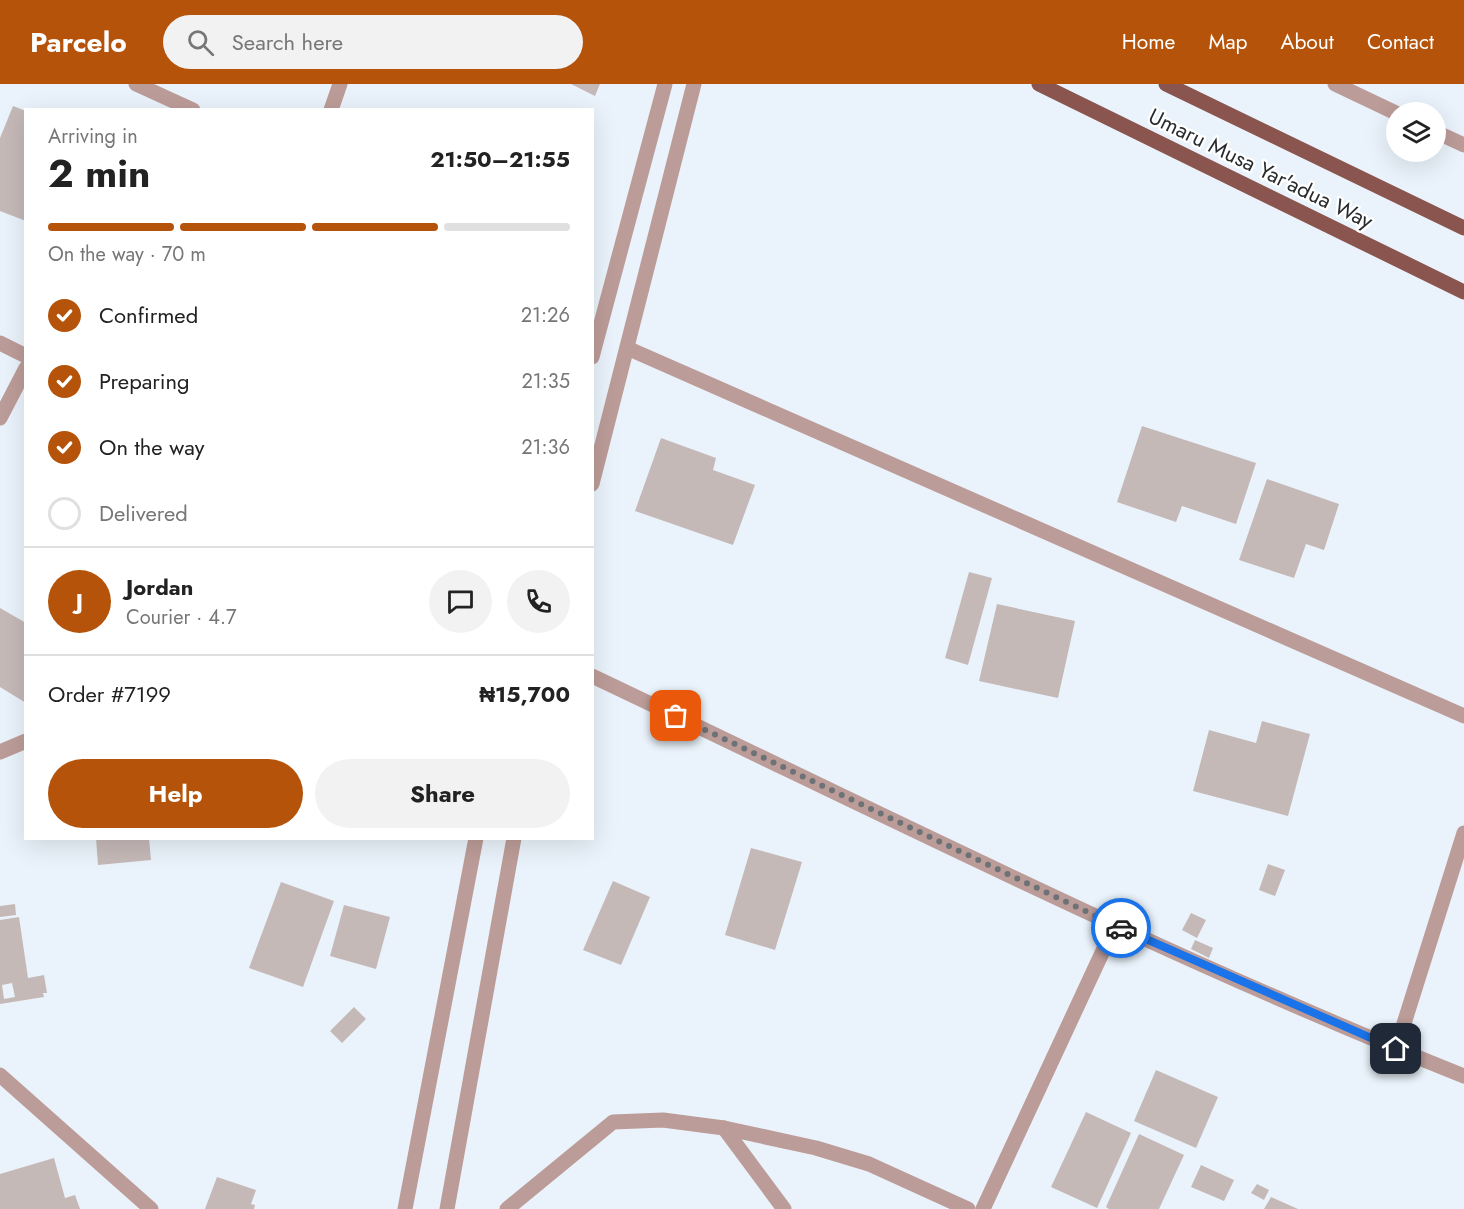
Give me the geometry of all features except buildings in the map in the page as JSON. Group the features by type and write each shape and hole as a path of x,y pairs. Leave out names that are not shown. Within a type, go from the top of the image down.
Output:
{"main road":[{"name":"Umaru Musa Yar'adua Way","path":"1039,84 1464,292"},
{"name":"Umaru Musa Yar'adua Way","path":"1166,84 1464,228"}],"street":[{"path":"136,84 189,108"},
{"path":"333,108 340,84"},
{"path":"594,350 665,84"},
{"path":"594,476 694,84"},
{"path":"1335,84 1386,108"},
{"path":"1446,137 1464,145"},
{"path":"0,343 24,355"},
{"path":"627,348 1464,716"},
{"path":"0,418 24,372"},
{"path":"594,677 1115,925 1396,1049 1464,1076"},
{"path":"0,752 24,742"},
{"path":"1396,1049 1464,833"},
{"path":"405,1209 476,840"},
{"path":"447,1209 514,840"},
{"path":"983,1209 1115,925"},
{"path":"0,1076 151,1209"},
{"path":"507,1209 613,1122 663,1120 724,1128 816,1148 869,1164 968,1209"},
{"path":"724,1128 784,1209"}],"way so far":[{"path":"676,716 1121,928"}],"route":[{"path":"1121,928 1396,1049"}]}
